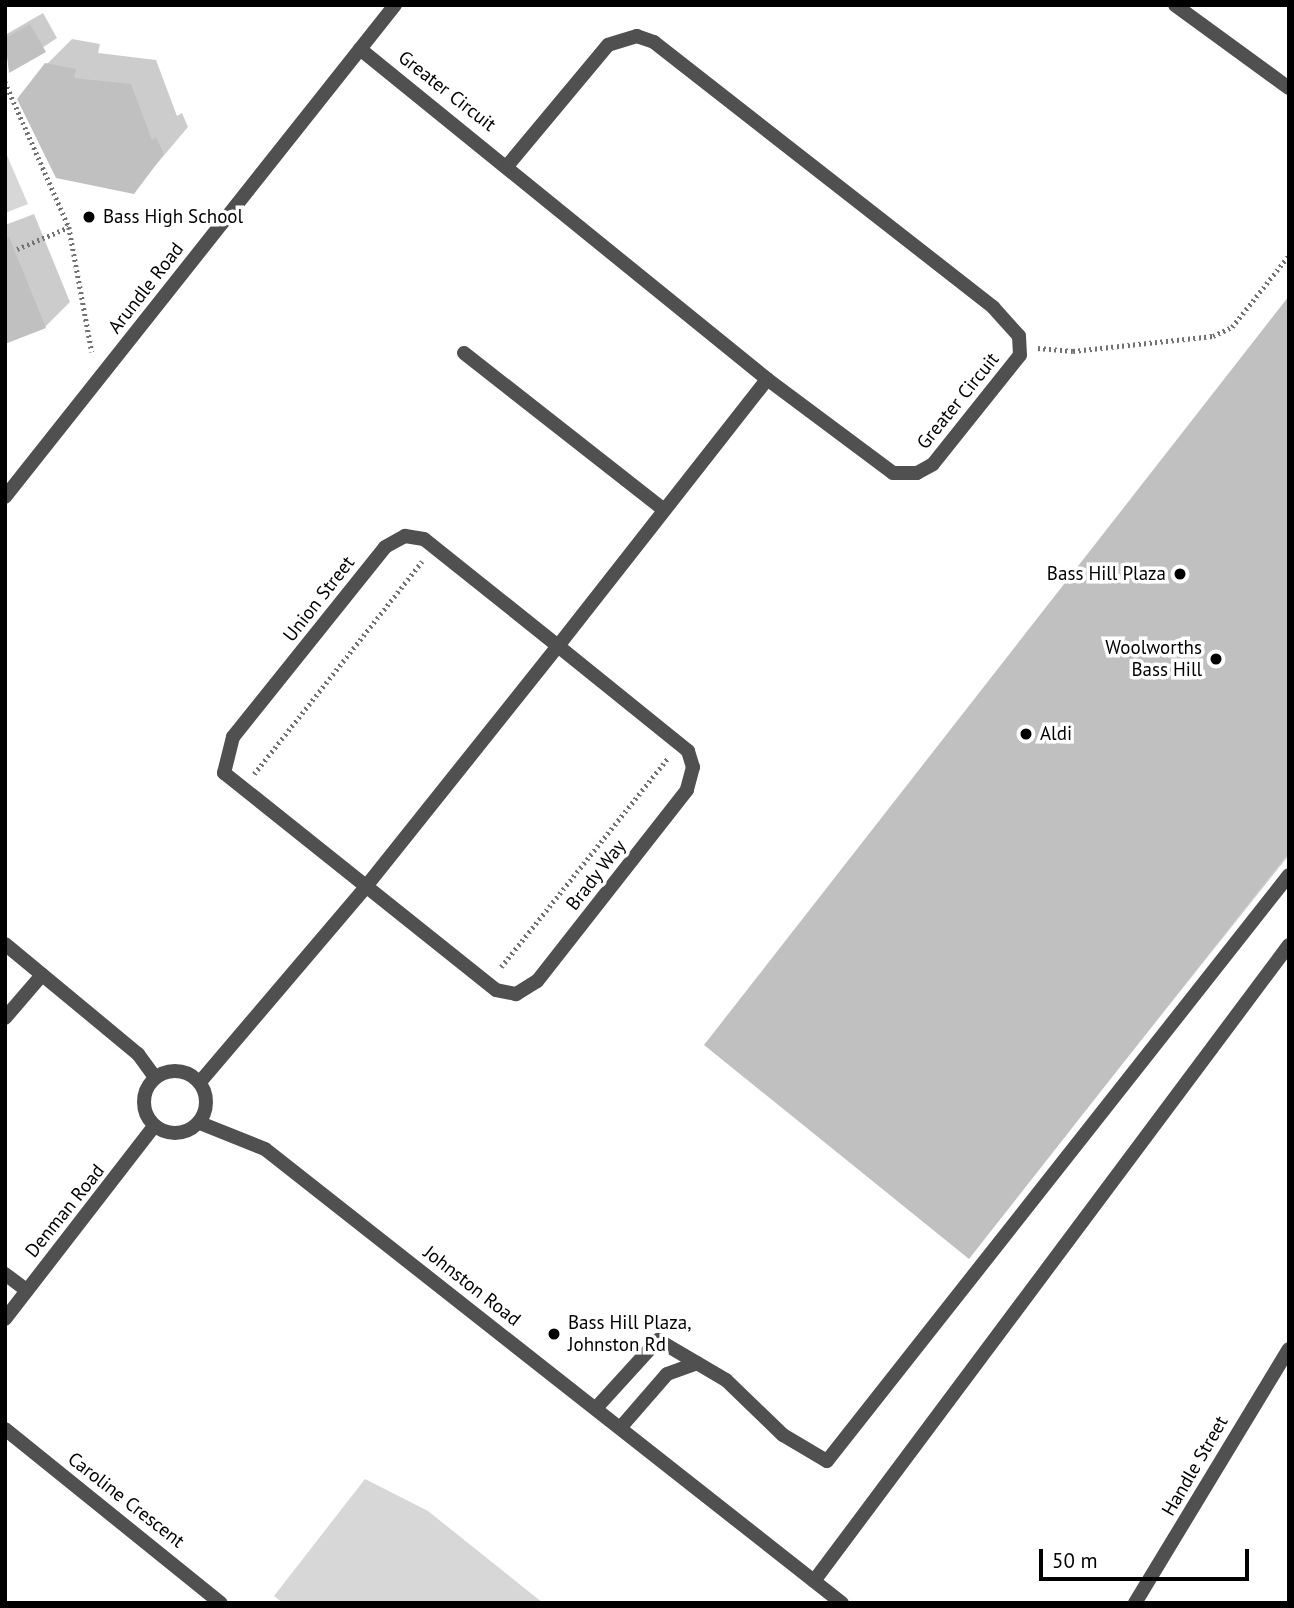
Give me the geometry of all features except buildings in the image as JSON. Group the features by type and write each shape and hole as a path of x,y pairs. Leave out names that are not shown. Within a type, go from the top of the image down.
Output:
{"street":[{"name":"Arundle Road","path":"5,497 395,5"},
{"path":"1175,5 1289,88"},
{"name":"Greater Circuit","path":"360,49 509,164 767,379 893,473 917,473 933,464 1020,355 1020,346 1012,323 993,307 654,43 637,36 608,45 509,164"},
{"path":"464,353 664,510"},
{"path":"200,1082 363,889 767,379"},
{"name":"Union Street","path":"363,889 240,791 225,773 225,754 242,727 385,547 405,536 434,547 558,646"},
{"name":"Brady Way","path":"363,889 487,984 516,994 545,971 687,790 693,767 679,743 558,646"},
{"path":"597,1407 659,1340 726,1380 783,1435 827,1461 1289,875"},
{"path":"5,944 138,1054 156,1077"},
{"path":"814,1581 1289,945"},
{"path":"5,1018 42,975"},
{"path":"174,1070 200,1082 207,1104 200,1123 181,1133 154,1126 144,1096 156,1077 174,1070"},
{"name":"Johnston Road","path":"200,1123 265,1149 597,1407 842,1603"},
{"name":"Denman Road","path":"5,1319 154,1126"},
{"path":"5,1274 26,1290"},
{"name":"Handle Street","path":"1135,1603 1289,1349"},
{"path":"621,1427 667,1374 697,1363"},
{"name":"Caroline Crescent","path":"5,1429 221,1603"}],"path":[{"path":"5,82 69,226 97,381"},
{"path":"17,249 69,226"},
{"path":"1020,346 1073,351 1213,336 1232,327 1289,255"},
{"path":"240,791 434,547"},
{"path":"487,984 679,743"}],"shaded area":[{"path":"5,151 28,204 5,213"},
{"path":"365,1479 428,1511 543,1603 283,1603 274,1596"}],"place":[{"name":"Bass High School","path":"89,217"},
{"name":"Bass Hill Plaza","path":"1180,574"},
{"name":"Woolworths Bass Hill","path":"1216,659"},
{"name":"Aldi","path":"1026,734"},
{"name":"Bass Hill Plaza, Johnston Rd","path":"554,1334"}]}
